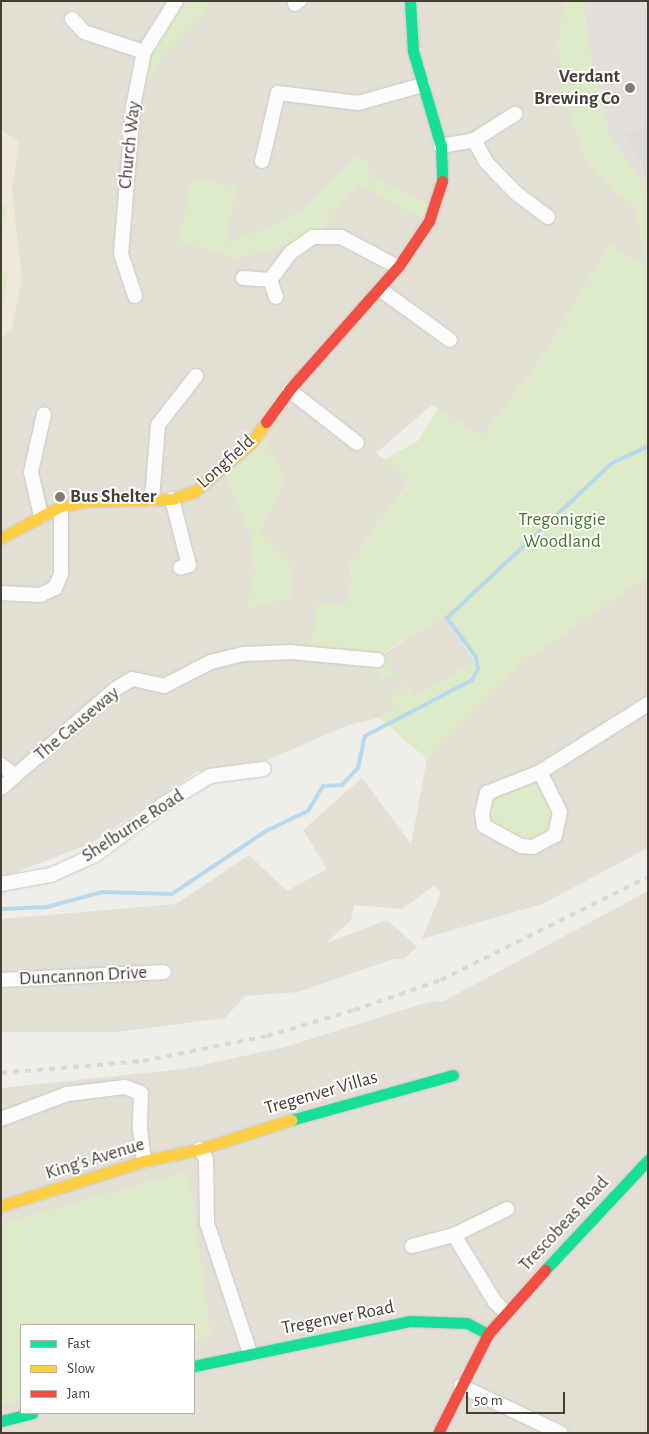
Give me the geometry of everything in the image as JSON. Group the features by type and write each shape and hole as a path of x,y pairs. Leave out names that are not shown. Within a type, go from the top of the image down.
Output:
{"street":[{"name":"Church Way","path":"135,296 121,254 133,107 144,52 176,1"},
{"name":"Longfield","path":"1,538 61,506 90,501 172,499 194,492 251,443 289,390 381,290 429,221 442,182 440,146 413,52 410,1"},
{"path":"72,19 84,32 144,52"},
{"path":"262,161 278,93 358,102 423,85"},
{"path":"440,146 474,140 515,114"},
{"path":"474,140 486,162 516,193 548,218"},
{"path":"270,280 290,253 313,237 341,237 398,267"},
{"path":"243,278 270,280"},
{"path":"270,280 276,297"},
{"path":"381,290 450,340"},
{"path":"152,499 158,425 196,376"},
{"path":"289,390 357,443"},
{"path":"41,516 31,472 44,414"},
{"path":"172,499 189,565 180,568"},
{"path":"1,593 40,595 55,588 61,574 61,506"},
{"name":"The Causeway","path":"1,788 117,688 132,679 143,679 158,686 173,682 211,662 244,654 291,652 378,660"},
{"path":"540,772 560,812 555,835 533,847 521,846 484,826 482,814 487,794 540,772 648,704"},
{"path":"1,765 15,776"},
{"name":"Shelburne Road","path":"1,884 51,875 95,855 164,804 210,776 264,769"},
{"name":"Duncannon Drive","path":"1,980 164,972"},
{"name":"Tregenver Villas","path":"200,1149 348,1102 453,1075"},
{"path":"1,1118 67,1094 125,1087 141,1093 140,1129 144,1161"},
{"path":"200,1149 206,1158 207,1223 250,1353"},
{"name":"King's Avenue","path":"1,1206 144,1161 200,1149"},
{"name":"Trescobeas Road","path":"438,1433 488,1334 505,1312 648,1160"},
{"path":"412,1246 454,1235 507,1209"},
{"path":"454,1235 495,1302 505,1312"},
{"name":"Tregenver Road","path":"195,1366 409,1322 467,1323 488,1334"},
{"path":"461,1386 561,1433"},
{"path":"1,1421 28,1414"}],"shaded area":[{"path":"1,1 564,1 563,93 576,125 613,190 636,207 646,267 609,245 540,360 482,437 432,405 376,453 410,482 349,563 352,580 346,604 384,654 444,616 475,662 379,718 348,725 268,760 197,772 90,844 8,875 1,875"},
{"path":"584,1 648,1 648,192 609,135 585,29"},
{"path":"648,127 648,172 624,133"},
{"path":"1,130 19,142 12,190 22,279 12,328 1,337"},
{"path":"648,575 648,848 542,904 422,939 441,893 434,886 402,909 354,905 351,920 326,943 387,920 417,947 404,959 393,959 298,992 245,996 225,1018 117,1032 1,1032 1,919 176,904 249,855 287,891 327,869 303,830 362,778 411,844 427,759 523,662"},
{"path":"648,891 648,1433 1,1433 1,1088 183,1069 285,1047 428,1002 444,1001"}],"green space":[{"path":"180,1 207,1 203,16 162,58 142,91 150,49"},
{"name":"Tregoniggie Woodland","path":"564,1 584,1 585,29 609,135 648,192 648,575 523,662 427,759 379,718 395,708 390,698 404,689 402,685 405,683 414,698 475,662 464,642 444,616 377,657 310,653 318,604 346,604 352,580 349,563 410,483 383,460 418,441 438,409 482,437 540,360 609,245 645,266 636,207 613,190 586,161 563,93 558,46"},
{"path":"355,157 368,162 370,176 428,204 422,219 358,183 321,230 291,243 233,260 222,253 179,242 192,177 237,187 225,243 267,228 306,207"},
{"path":"1,205 7,206 1,244"},
{"path":"1,272 8,273 1,321"},
{"path":"263,438 287,479 260,531 289,557 291,598 246,609 255,576 253,541 224,474"},
{"path":"386,657 395,673 381,681 371,664"},
{"path":"536,780 555,813 551,832 531,842 520,841 488,822 490,797"},
{"path":"188,1171 211,1335 195,1341 195,1324 20,1324 20,1400 1,1405 1,1224"}],"waterway":[{"path":"1,909 47,907 102,892 172,894 266,831 308,811 323,786 342,785 358,768 365,736 472,680 478,669 476,657 447,618 612,463 648,446"}],"railway":[{"path":"1,1073 143,1061 267,1036 354,1010 441,980 648,877"}],"traffic: fast":[{"path":"410,1 413,51 441,146 442,181"},
{"path":"291,1120 453,1075"},
{"path":"545,1270 648,1160"},
{"path":"195,1366 409,1321 467,1323 488,1334"},
{"path":"1,1421 28,1414"}],"traffic: slow":[{"path":"1,538 61,506 90,501 172,499 194,492 251,443 266,422"},
{"path":"1,1206 144,1161 200,1149 291,1120"}],"traffic: jam":[{"path":"266,422 289,390 398,267 429,221 442,181"},
{"path":"438,1433 488,1334 545,1270"}],"place":[{"name":"Verdant Brewing Co","path":"630,88"},
{"name":"Bus Shelter","path":"60,497"}]}
